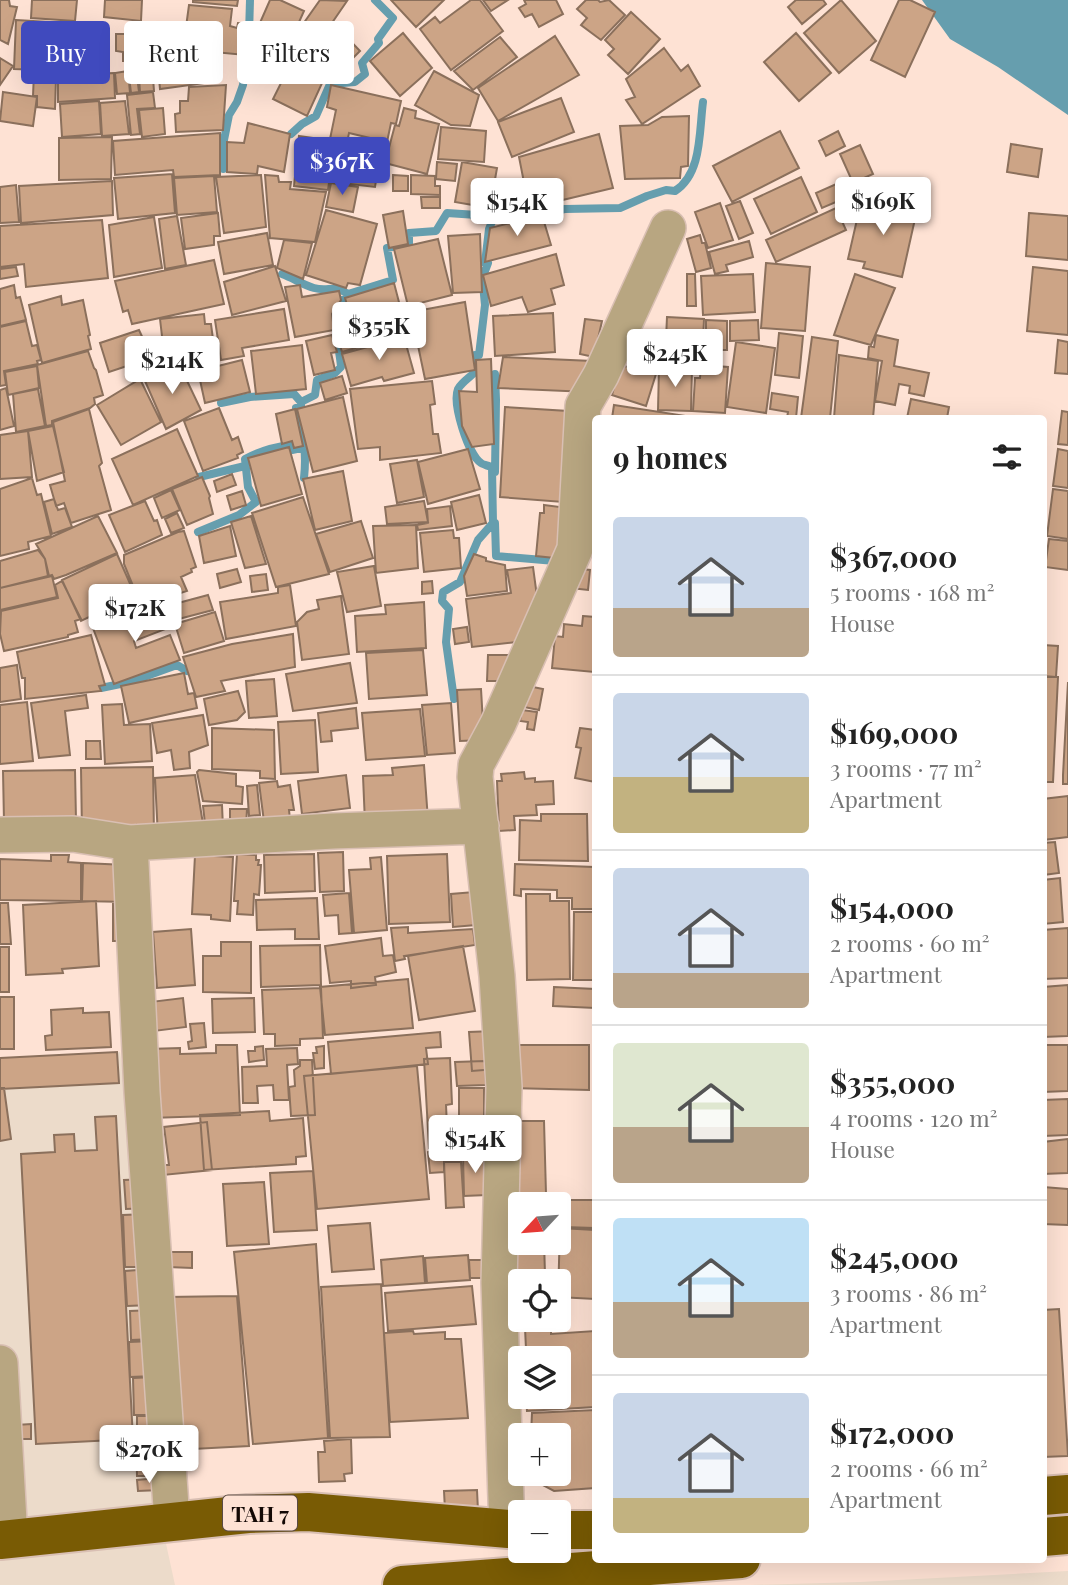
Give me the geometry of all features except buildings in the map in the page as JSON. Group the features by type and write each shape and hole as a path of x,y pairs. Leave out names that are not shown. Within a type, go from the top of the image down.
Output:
{"highway":[{"path":"1047,1496 1068,1494"},
{"name":"TAH 7","path":"5,1540 172,1521 308,1512 508,1530"},
{"path":"571,1530 592,1530"},
{"path":"1047,1537 1068,1535"},
{"path":"402,1585 689,1563"}],"street":[{"path":"510,1500 502,1419 499,1283 504,1087 497,976 475,777 476,765 498,724 575,549 583,406 601,375 668,228"},
{"path":"0,835 73,834 130,843 333,831 481,827"},
{"path":"130,843 142,1092 172,1521"},
{"path":"0,1363 5,1540"}],"shaded area":[{"path":"120,1052 137,1169 163,1530 175,1585 0,1585 0,1062"},
{"path":"1068,1571 1068,1585 750,1585 860,1582"}],"water":[{"path":"922,0 1068,0 1068,115 998,67 950,39"}],"waterway":[{"path":"223,169 224,140 229,115 243,85 250,0"},
{"path":"291,134 316,116 330,84 355,82 365,74 362,63 379,43 378,39 393,18 375,0"},
{"path":"221,403 250,397 294,394 301,402 315,395 317,380 335,373 341,367 336,320 348,294 393,280 387,248 409,244 409,233 436,231 447,213 477,215 523,209 548,212 620,208 666,190 675,191 684,184 695,163 703,102"},
{"path":"454,699 446,642 449,609 442,601 443,592 460,582 478,540 493,523 492,467 476,458 466,440 459,417 457,396 459,387 474,373 475,355 479,355 485,305 482,274 488,263 485,263 489,229 496,212"},
{"path":"282,274 314,288 339,289 348,294"},
{"path":"495,374 495,472"},
{"path":"301,402 301,407 296,408 304,443 304,478"},
{"path":"198,532 239,515 256,502 248,487 245,459 278,447 290,445 292,450 306,447"},
{"path":"199,477 245,466"},
{"path":"495,523 496,556 555,561"},
{"path":"101,688 130,682 177,665 187,671"}]}
